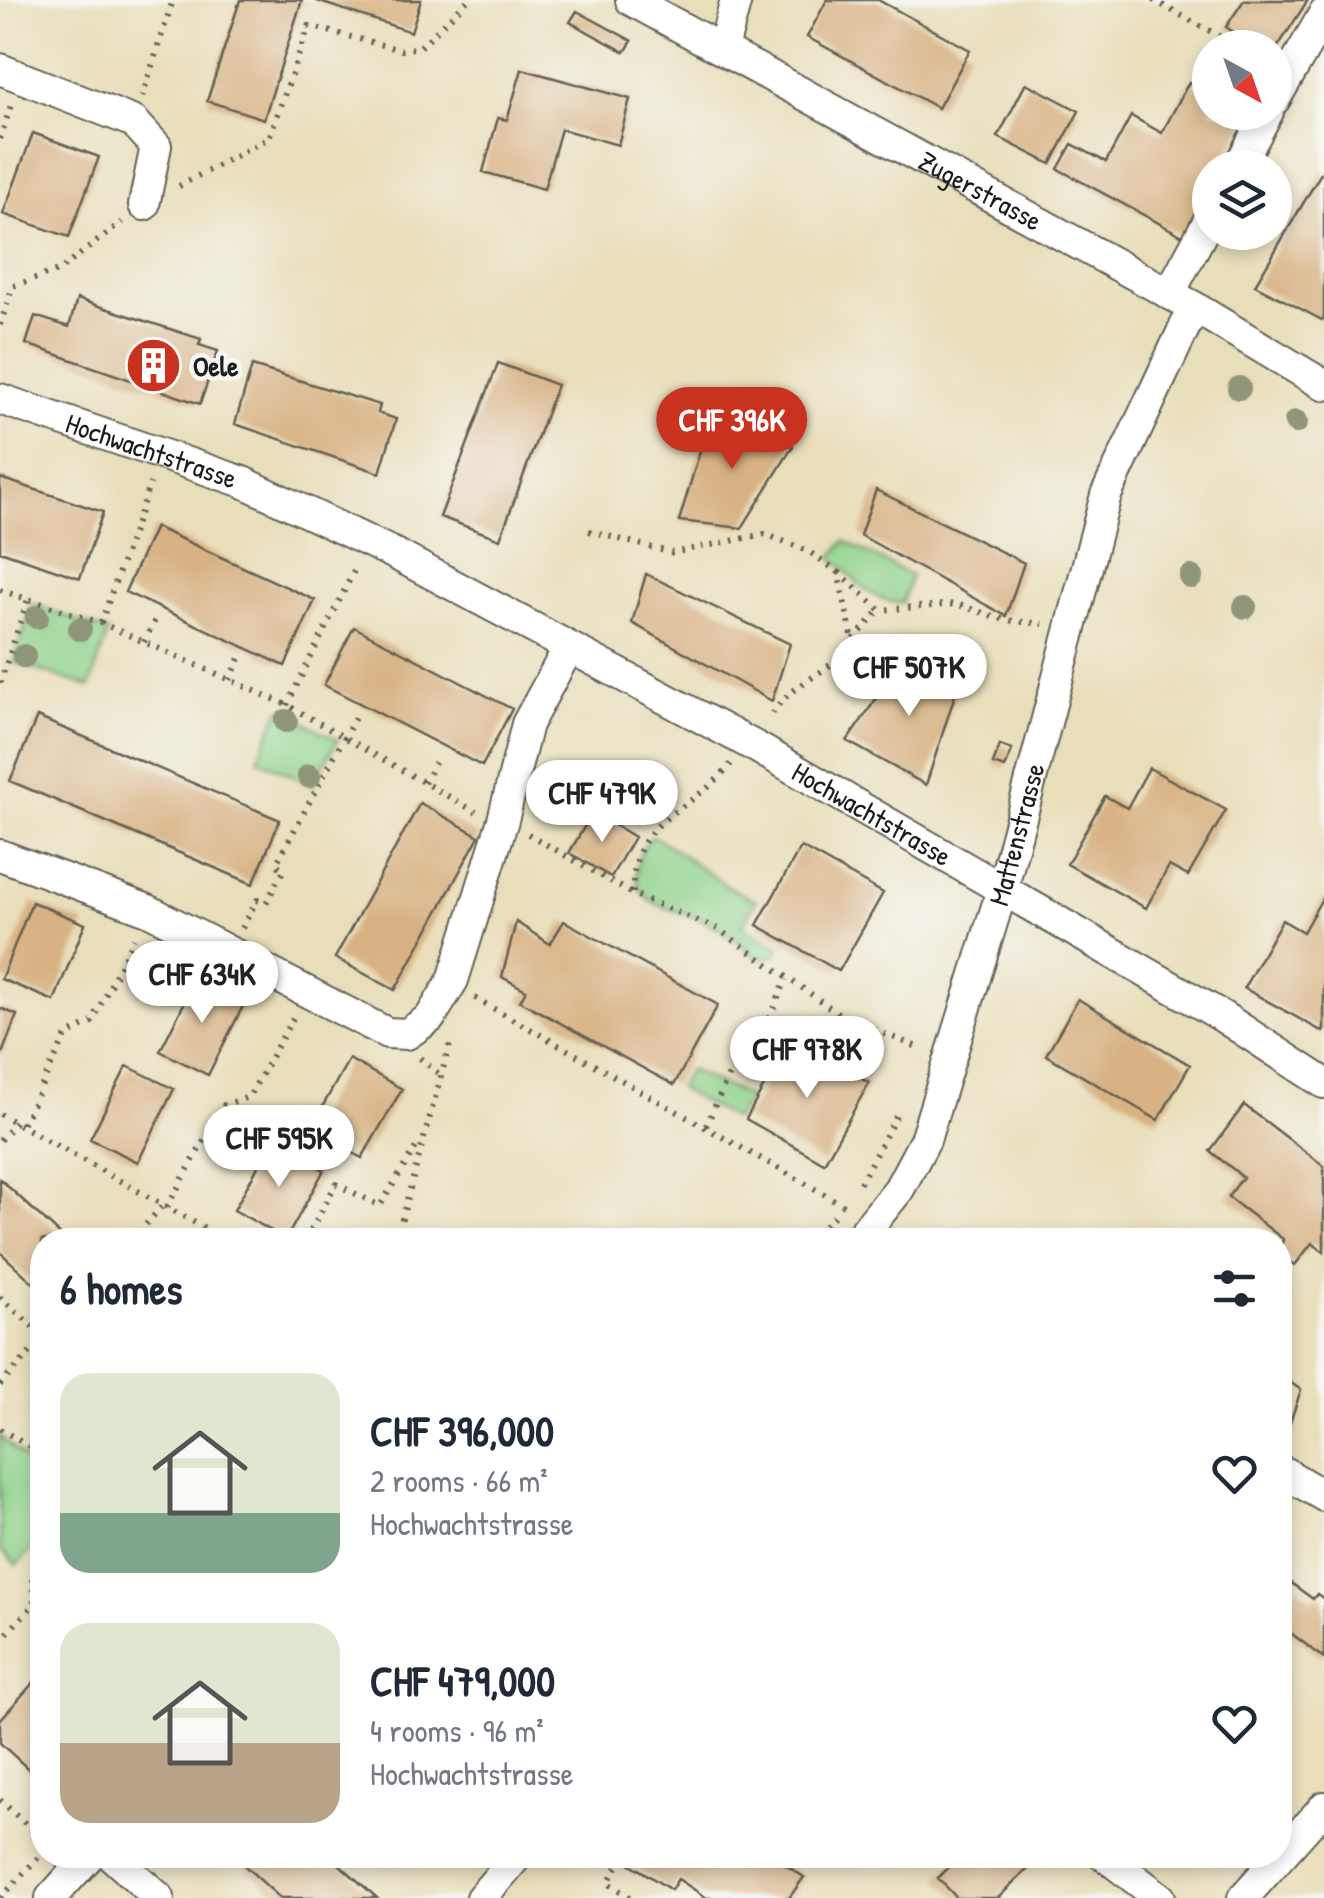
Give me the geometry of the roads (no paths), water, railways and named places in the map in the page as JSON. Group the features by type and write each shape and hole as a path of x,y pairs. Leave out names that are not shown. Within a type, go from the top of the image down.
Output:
{"street":[{"name":"Zugerstrasse","path":"631,0 1182,301 1324,385"},
{"path":"723,49 736,0"},
{"path":"1292,70 1324,14"},
{"path":"0,70 134,122 156,146 144,205"},
{"name":"Mattenstrasse","path":"868,1228 899,1189 925,1140 1002,890 1106,495 1199,250"},
{"name":"Hochwachtstrasse","path":"0,400 244,482 369,542 753,745 1220,1015 1324,1084"},
{"path":"0,855 148,910 388,1032 408,1034 430,1018 459,986 510,833 526,724 568,648"},
{"path":"1292,1477 1324,1496"},
{"path":"1292,1843 1324,1807"},
{"path":"51,1898 78,1868"},
{"path":"126,1868 159,1898"},
{"path":"481,1898 507,1868"},
{"path":"1121,1868 1160,1898"},
{"path":"1243,1898 1270,1868"}],"place":[{"name":"Oele","path":"154,366"}]}
